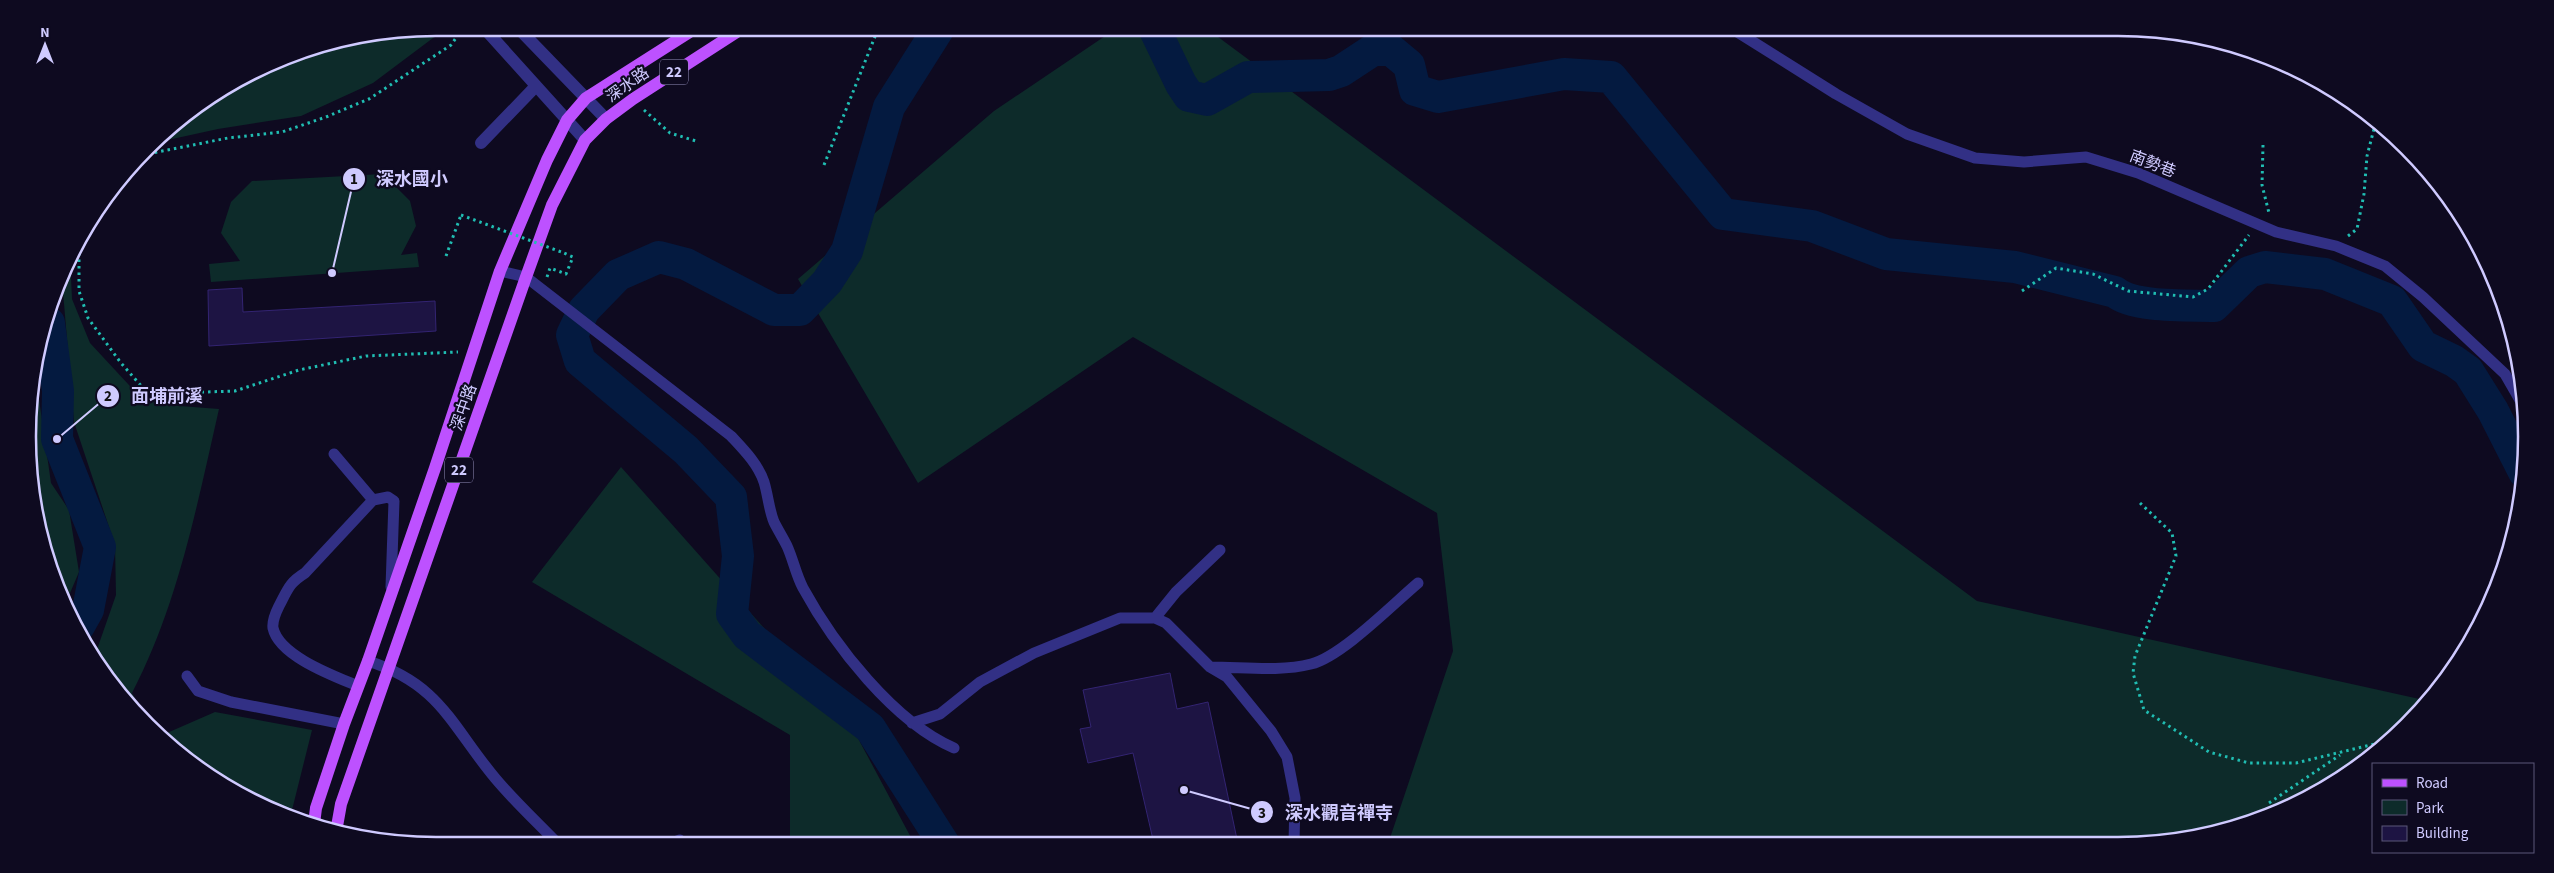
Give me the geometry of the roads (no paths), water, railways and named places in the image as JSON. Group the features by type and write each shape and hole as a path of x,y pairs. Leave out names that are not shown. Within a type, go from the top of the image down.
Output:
{"main road":[{"name":"深水路","path":"566,120 586,98 683,36"},
{"name":"深水路","path":"606,119 633,99 731,36"},
{"name":"深中路","path":"337,824 341,804 552,205 585,140 606,119"},
{"name":"深中路","path":"315,818 316,808 344,724 368,661 500,270 566,120"}],"street":[{"path":"491,36 585,140"},
{"path":"525,36 606,119"},
{"path":"481,143 536,86"}],"lane":[{"name":"南勢巷","path":"1744,36 1836,94 1907,134 1975,158 2024,162 2086,157 2138,173 2276,232 2336,246 2385,266 2423,297 2505,374 2515,391"},
{"path":"500,270 526,277 731,436 749,454 764,480 774,521 787,546 802,587 834,638 868,680 912,722 933,739 954,748"},
{"path":"334,454 372,500"},
{"path":"358,686 311,666 278,640 273,627 275,614 292,581 305,573 372,500 388,497 394,501 391,594"},
{"path":"1155,618 1176,592 1220,550"},
{"path":"1210,667 1270,668 1312,664 1338,652 1418,583"},
{"path":"912,722 940,714 980,682 1034,653 1120,618 1155,618 1166,623 1210,667 1227,677 1271,731 1287,757 1295,798 1294,837"},
{"path":"368,661 390,668 421,686 445,709 495,778 551,837"},
{"path":"187,676 198,690 231,702 344,724"}],"waterway":[{"path":"934,36 889,107 847,251 827,282 800,310 774,310 686,264 659,257 618,275 584,310 572,335 580,361 686,450 731,497 738,556 732,614 747,635 870,728 940,837"},
{"path":"1158,36 1181,84 1189,96 1207,100 1248,77 1329,75 1341,71 1373,50 1391,50 1409,65 1415,90 1438,97 1564,74 1611,77 1723,214 1812,226 1886,254 2015,267 2115,292 2135,301 2177,305 2214,306 2249,272 2265,267 2325,274 2392,301 2423,346 2454,361 2468,371 2493,411 2517,459"},
{"path":"50,332 58,391 57,439 100,547 88,610 82,621"}],"place":[{"name":"深水國小","path":"332,273"},
{"name":"面埔前溪","path":"57,439"},
{"name":"深水觀音禪寺","path":"1184,790"}]}
